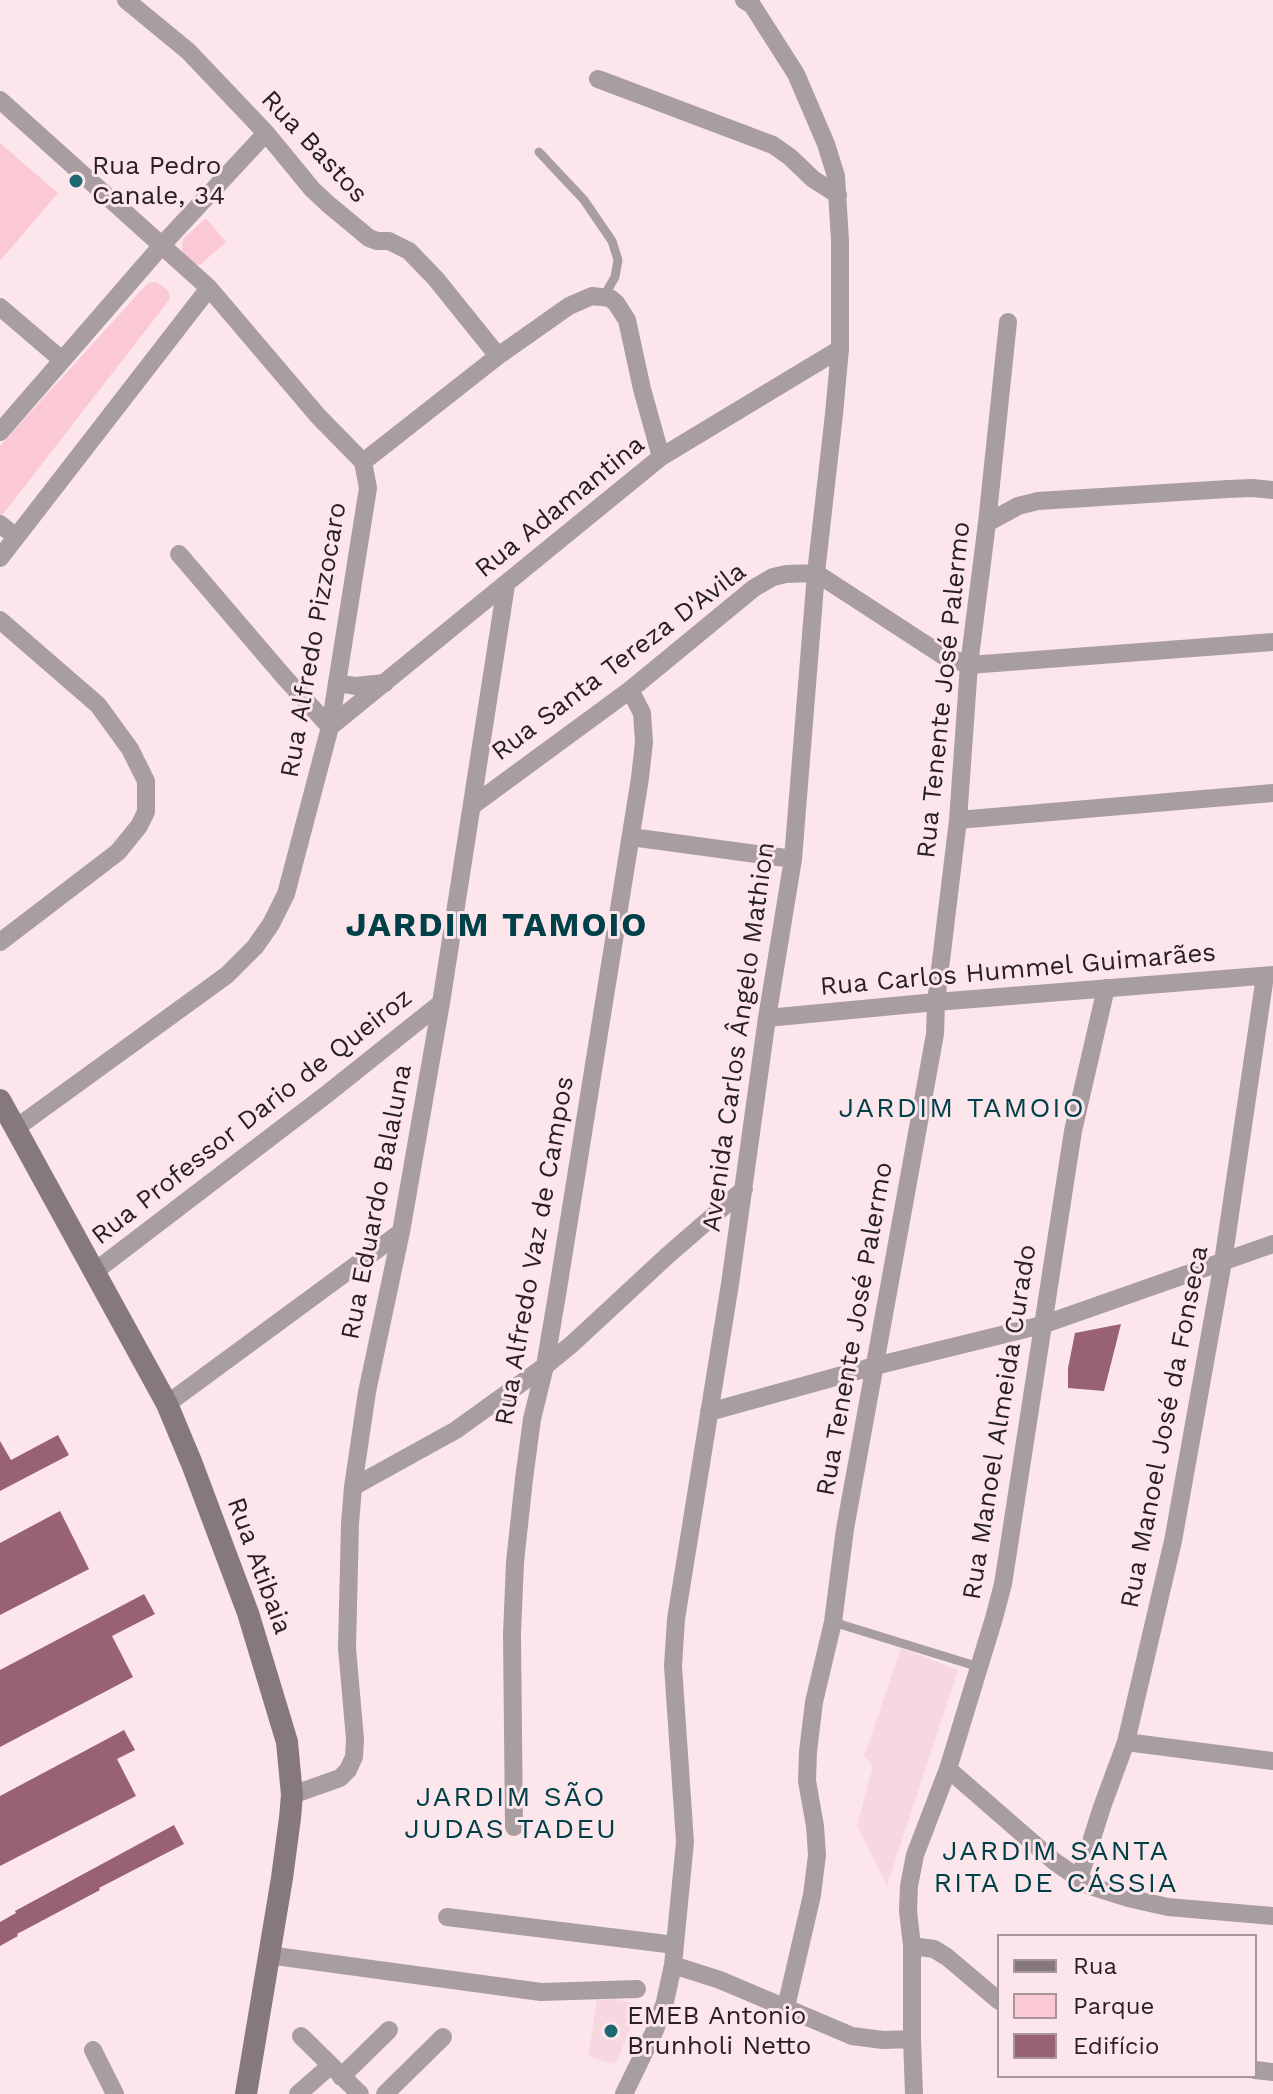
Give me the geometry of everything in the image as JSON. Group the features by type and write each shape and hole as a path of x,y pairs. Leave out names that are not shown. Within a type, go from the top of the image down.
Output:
{"main road":[{"name":"Rua Atibaia","path":"0,1100 167,1404 248,1613 287,1742 292,1795 286,1848 246,2094"}],"street":[{"name":"Rua Bastos","path":"126,0 188,51 266,133 312,189 357,229 372,239 389,241 409,251 436,279 498,356"},
{"name":"Avenida Carlos Ângelo Mathion","path":"624,2094 655,2030 673,1965 685,1842 673,1666 676,1619 793,859 816,573 840,349 836,176 796,74 752,5 744,0"},
{"path":"598,79 773,145 813,179 838,195"},
{"path":"0,100 209,288 318,416 363,462 498,356 569,306 598,296 616,303 627,320 661,457"},
{"path":"0,432 163,244 266,133"},
{"path":"0,558 209,288"},
{"path":"0,307 62,360"},
{"name":"Rua Tenente José Palermo","path":"786,2007 812,1895 817,1855 807,1781 814,1702 833,1622 845,1529 935,1034 936,1002 958,820 969,665 1008,322"},
{"name":"Rua Adamantina","path":"330,727 661,457 840,349"},
{"name":"Rua Alfredo Pizzocaro","path":"16,1128 227,975 255,947 271,924 286,894 330,727 368,488 363,462"},
{"path":"987,523 1018,506 1038,501 1240,489 1273,490"},
{"path":"0,524 16,537"},
{"path":"179,554 330,727"},
{"path":"816,573 942,655 969,665 1273,642"},
{"name":"Rua Santa Tereza D'Avila","path":"472,806 630,690 754,588 773,577 816,573"},
{"name":"Rua Eduardo Balaluna","path":"292,1795 340,1778 354,1757 347,1648 353,1487 367,1392 401,1232 441,1003 506,585"},
{"path":"0,620 98,705 130,749 146,781 146,812 118,852 0,942"},
{"path":"338,683 355,686 385,683"},
{"name":"Rua Alfredo Vaz de Campos","path":"514,1827 512,1634 515,1562 532,1419 545,1366 644,742 642,713 630,690"},
{"path":"958,820 1273,793"},
{"path":"631,837 793,859"},
{"name":"Rua Carlos Hummel Guimarães","path":"767,1018 1269,976"},
{"name":"Rua Manoel José da Fonseca","path":"1079,1879 1126,1742 1173,1541 1223,1262 1269,976"},
{"name":"Rua Manoel Almeida Curado","path":"914,2094 912,1946 908,1911 912,1870 948,1769 997,1606 1010,1546 1073,1131 1106,988"},
{"name":"Rua Professor Dario de Queiroz","path":"94,1272 441,1003"},
{"path":"353,1487 456,1430 545,1366 744,1189"},
{"path":"167,1404 401,1232"},
{"path":"709,1412 875,1366 1042,1325 1273,1244"},
{"path":"1126,1742 1273,1761"},
{"path":"948,1769 1055,1862 1090,1886 1168,1907 1273,1916"},
{"path":"447,1917 675,1945"},
{"path":"912,1946 934,1949 947,1957 997,1999"},
{"path":"268,1955 541,1992 637,1989"},
{"path":"673,1965 720,1980 852,2036 883,2040 912,2039"},
{"path":"298,2094 335,2072 389,2030"},
{"path":"301,2036 360,2094"},
{"path":"385,2094 443,2037"},
{"path":"93,2050 115,2094"}],"lane":[{"path":"539,152 584,200 612,241 618,260 615,277 598,296"},
{"path":"833,1622 979,1667"}],"shaded area":[{"path":"901,1648 958,1670 887,1886 857,1825 873,1766 864,1756"},
{"name":"EMEB Antonio Brunholi Netto","path":"614,1999 640,2005 616,2063 612,2064 588,2056 597,2000"}],"green space":[{"path":"0,143 58,193 0,261"},
{"path":"206,218 226,242 201,264 193,266 182,250 183,239"},
{"path":"156,282 168,290 170,299 0,518 0,446 148,283"}],"building":[{"path":"1121,1324 1104,1391 1068,1388 1068,1368 1075,1333"},
{"path":"58,1435 69,1455 0,1491 0,1441 11,1460"},
{"path":"60,1511 89,1569 0,1615 0,1543"},
{"path":"144,1594 155,1614 112,1636 133,1677 0,1747 0,1670"},
{"path":"124,1730 135,1750 117,1759 136,1796 0,1866 0,1796"},
{"path":"174,1825 184,1844 99,1888 0,1946 0,1922 15,1911"}],"place":[{"name":"Rua Pedro Canale, 34","path":"76,181"},
{"name":"EMEB Antonio Brunholi Netto","path":"611,2031"}],"district":[{"name":"JARDIM TAMOIO","path":"497,926"},
{"name":"JARDIM TAMOIO","path":"962,1109"},
{"name":"JARDIM SÃO JUDAS TADEU","path":"511,1814"},
{"name":"JARDIM SANTA RITA DE CÁSSIA","path":"1056,1868"}]}
